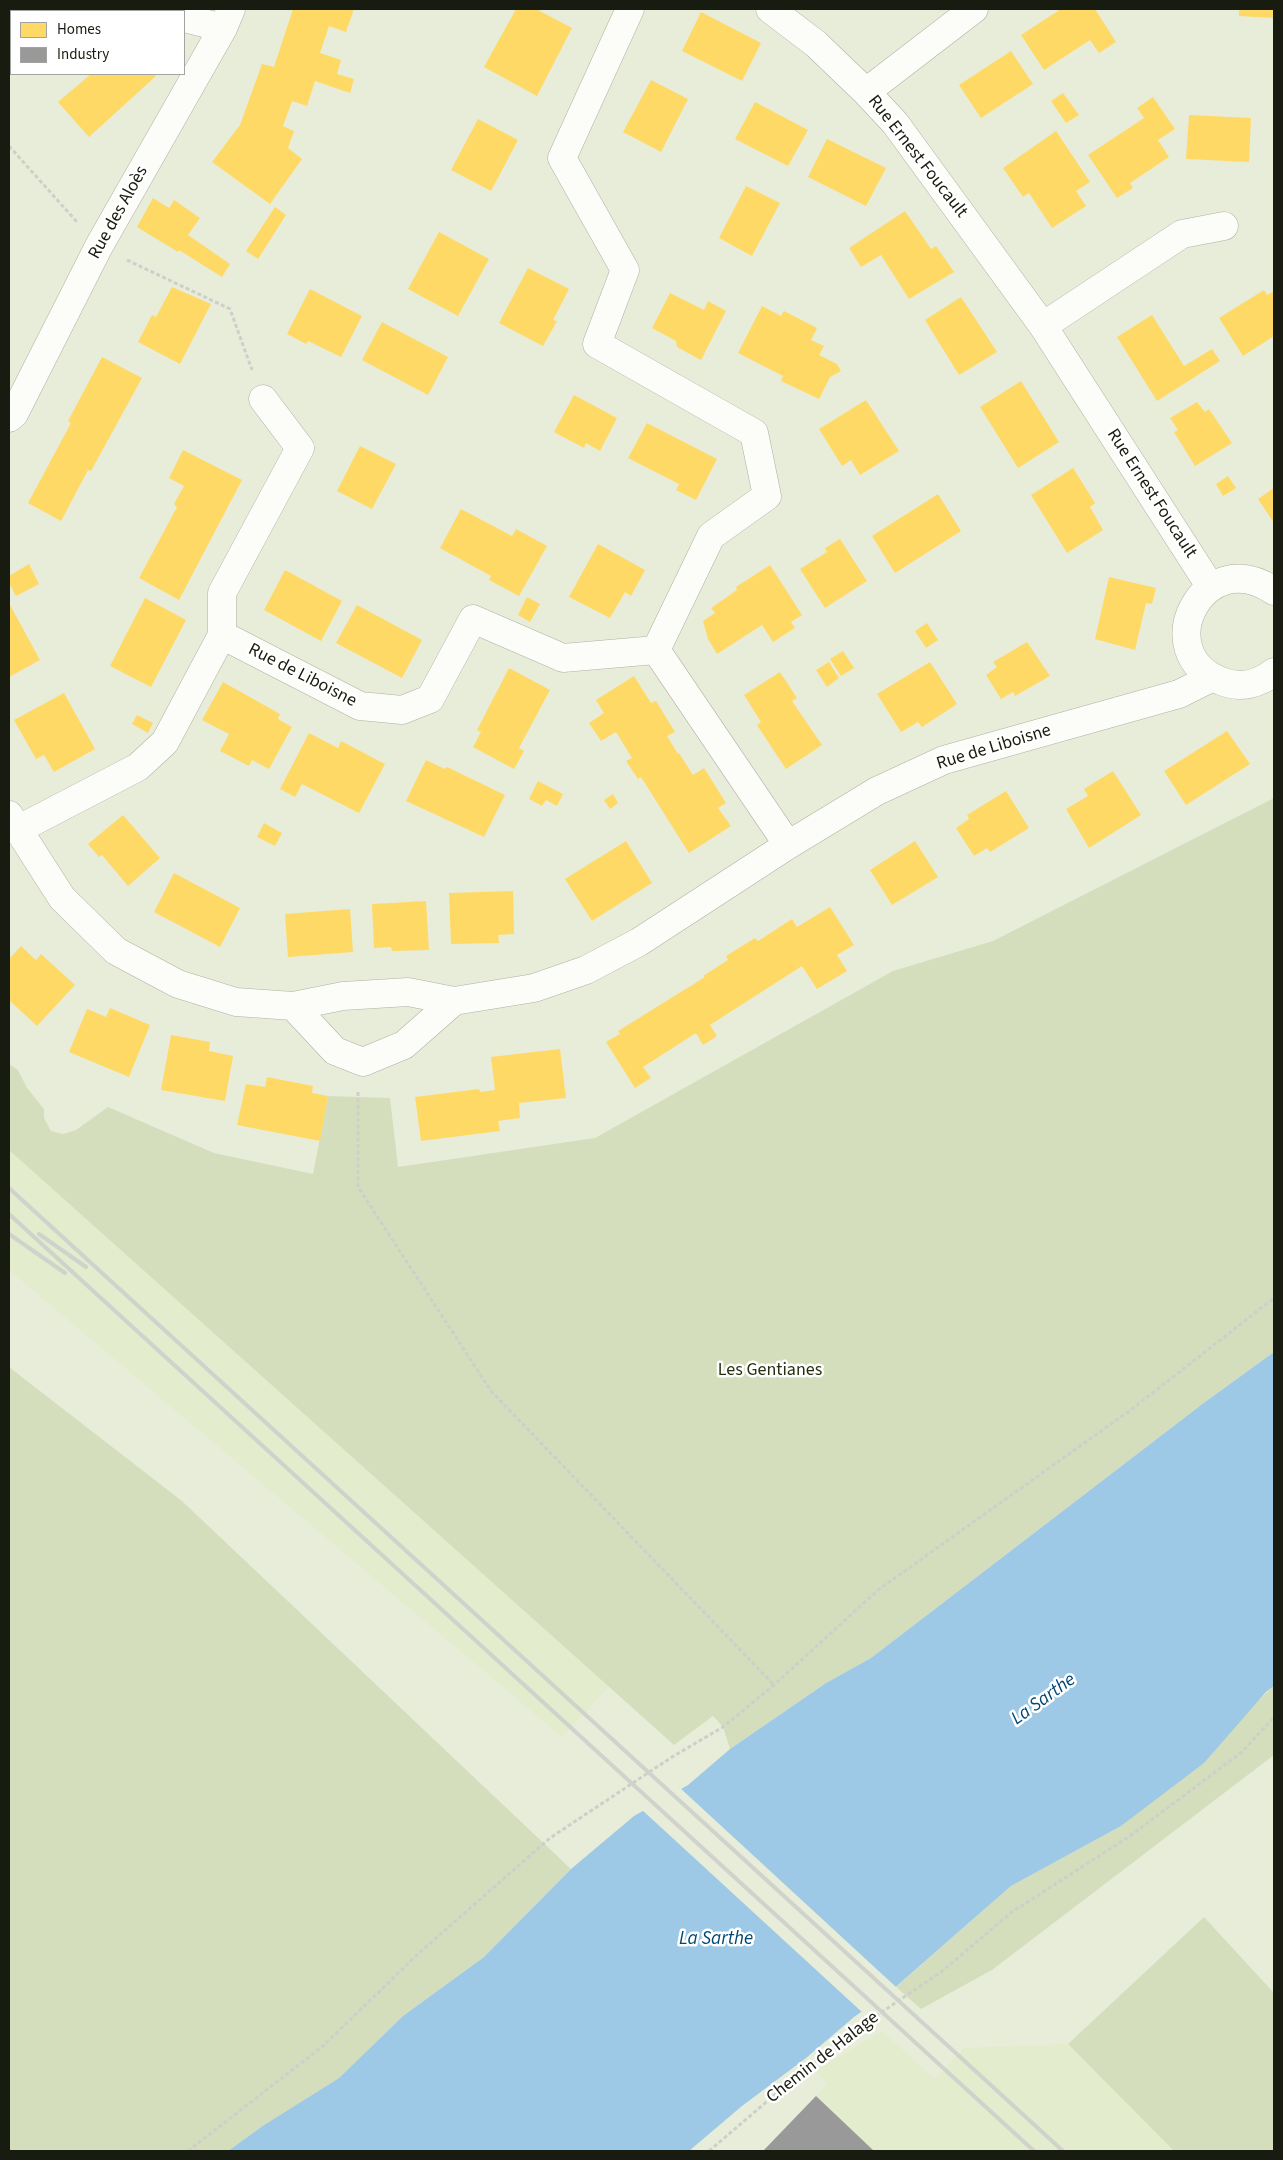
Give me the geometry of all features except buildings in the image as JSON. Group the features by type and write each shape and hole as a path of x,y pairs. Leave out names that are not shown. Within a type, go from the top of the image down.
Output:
{"street":[{"path":"630,9 562,158 624,270 597,344 754,433 767,496 711,536 656,650 788,845"},
{"name":"Rue Ernest Foucault","path":"770,9 816,44 895,123 1043,326 1210,586"},
{"path":"866,92 974,9"},
{"path":"185,18 227,18"},
{"name":"Rue des Aloès","path":"9,418 14,414 99,246 227,18"},
{"path":"1043,326 1182,234 1224,226"},
{"name":"Rue de Liboisne","path":"263,399 300,448 222,593 222,636 165,742 138,766 13,822 62,898 116,951 178,984 236,1002 293,1006 343,996 408,992 454,1001 534,988 586,970 640,942 788,845 877,791 944,760 1180,694 1211,678"},
{"path":"1274,590 1259,581 1242,578 1226,580 1210,586 1195,602 1187,622 1187,643 1196,663 1211,678 1229,684 1248,685 1265,679 1274,672"},
{"name":"Rue de Liboisne","path":"222,636 360,706 402,710 430,699 473,620 563,658 656,650"},
{"path":"293,1006 335,1051 363,1062 404,1045 454,1001"}],"path":[{"path":"9,146 99,246 230,309 263,399"},
{"path":"357,1097 358,1187 491,1391 774,1685"},
{"path":"188,2151 323,2046 419,1954 550,1838 672,1757 723,1727 774,1685 878,1590 1132,1409 1274,1298"},
{"name":"Chemin de Halage","path":"709,2151 799,2074 870,2020 941,1972 1012,1912 1130,1836 1242,1752 1274,1718"}],"shaded area":[{"path":"9,1150 609,1687 562,1737 9,1270"},
{"path":"882,2031 935,2079 964,2048 1068,2044 1174,2151 763,2151 828,2083 815,2071"}],"green space":[{"name":"Les Gentianes","path":"1274,798 1274,1352 1205,1402 871,1658 826,1683 730,1749 723,1727 713,1716 674,1745 9,1150 9,1064 18,1070 27,1088 44,1109 44,1118 51,1131 63,1134 76,1130 108,1107 214,1153 313,1174 328,1096 390,1098 398,1167 595,1138 893,971 993,941"},
{"path":"9,1367 182,1501 571,1869 484,1957 403,2016 339,2078 264,2125 228,2151 9,2151"},
{"path":"1274,1686 1274,1755 992,1970 921,2009 896,1987 1011,1886 1121,1826"},
{"path":"1204,1917 1274,1993 1274,2151 1174,2151 1068,2044"}],"water":[{"name":"La Sarthe","path":"1274,1352 1274,1686 1266,1692 1204,1763 1121,1826 1011,1886 891,1991 854,2017 806,2058 742,2106 689,2151 228,2151 264,2125 339,2078 403,2016 484,1957 571,1869 634,1816 688,1785 730,1749 826,1683 871,1658 1205,1402"}],"pier":[{"path":"679,1787 898,1988 863,2013 641,1809"}],"railway":[{"path":"9,1188 1063,2151"},
{"path":"9,1214 1034,2151"},
{"path":"9,1234 65,1273"},
{"path":"39,1234 86,1267"}]}
